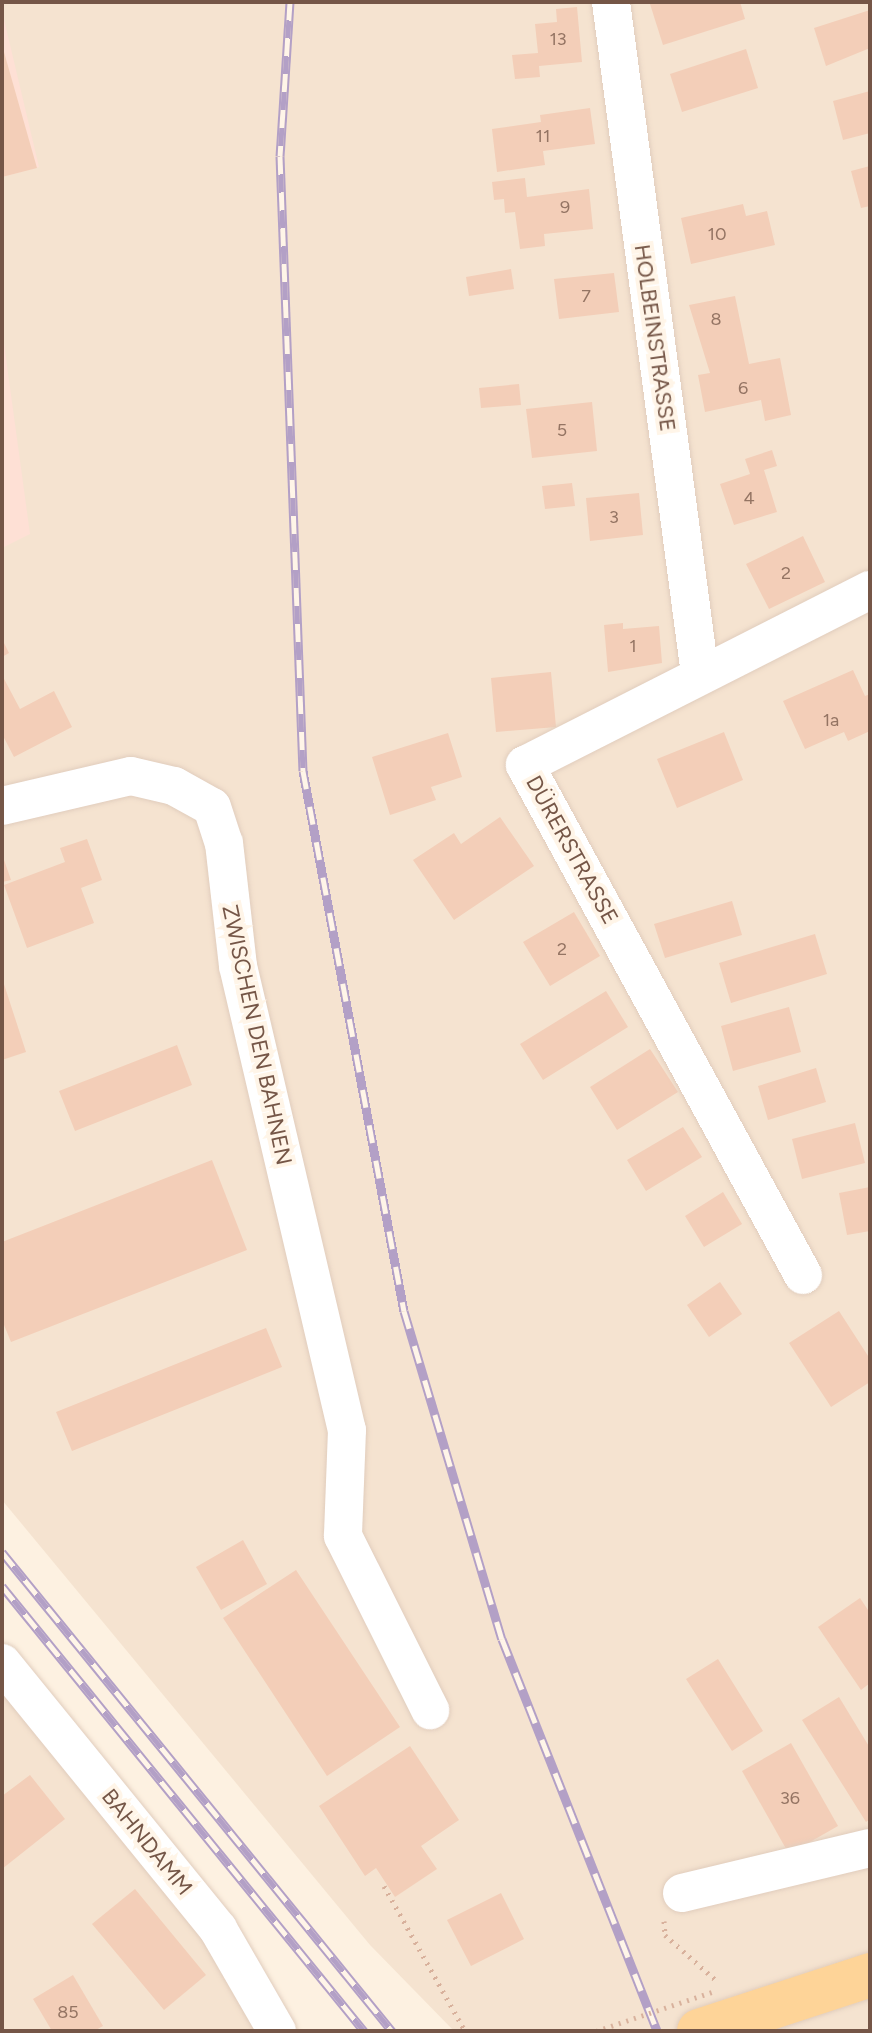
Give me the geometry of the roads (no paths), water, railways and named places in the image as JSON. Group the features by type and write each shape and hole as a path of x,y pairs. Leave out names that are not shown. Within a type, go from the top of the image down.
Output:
{"main road":[{"path":"716,2007 870,1975"}],"street":[{"name":"HOLBEINSTRASSE","path":"611,2 700,674"},
{"name":"DÜRERSTRASSE","path":"803,1275 525,765 870,590"},
{"name":"ZWISCHEN DEN BAHNEN","path":"2,806 131,776 174,786 212,807 224,843 238,966 347,1430 343,1536 430,1710"},
{"name":"BAHNDAMM","path":"2,1663 218,1929 277,2031"},
{"path":"682,1893 870,1848"}],"railway":[{"path":"290,2 280,156 303,771 404,1311 502,1639 657,2031"},
{"path":"2,1552 392,2031"},
{"path":"2,1586 364,2031"}]}
